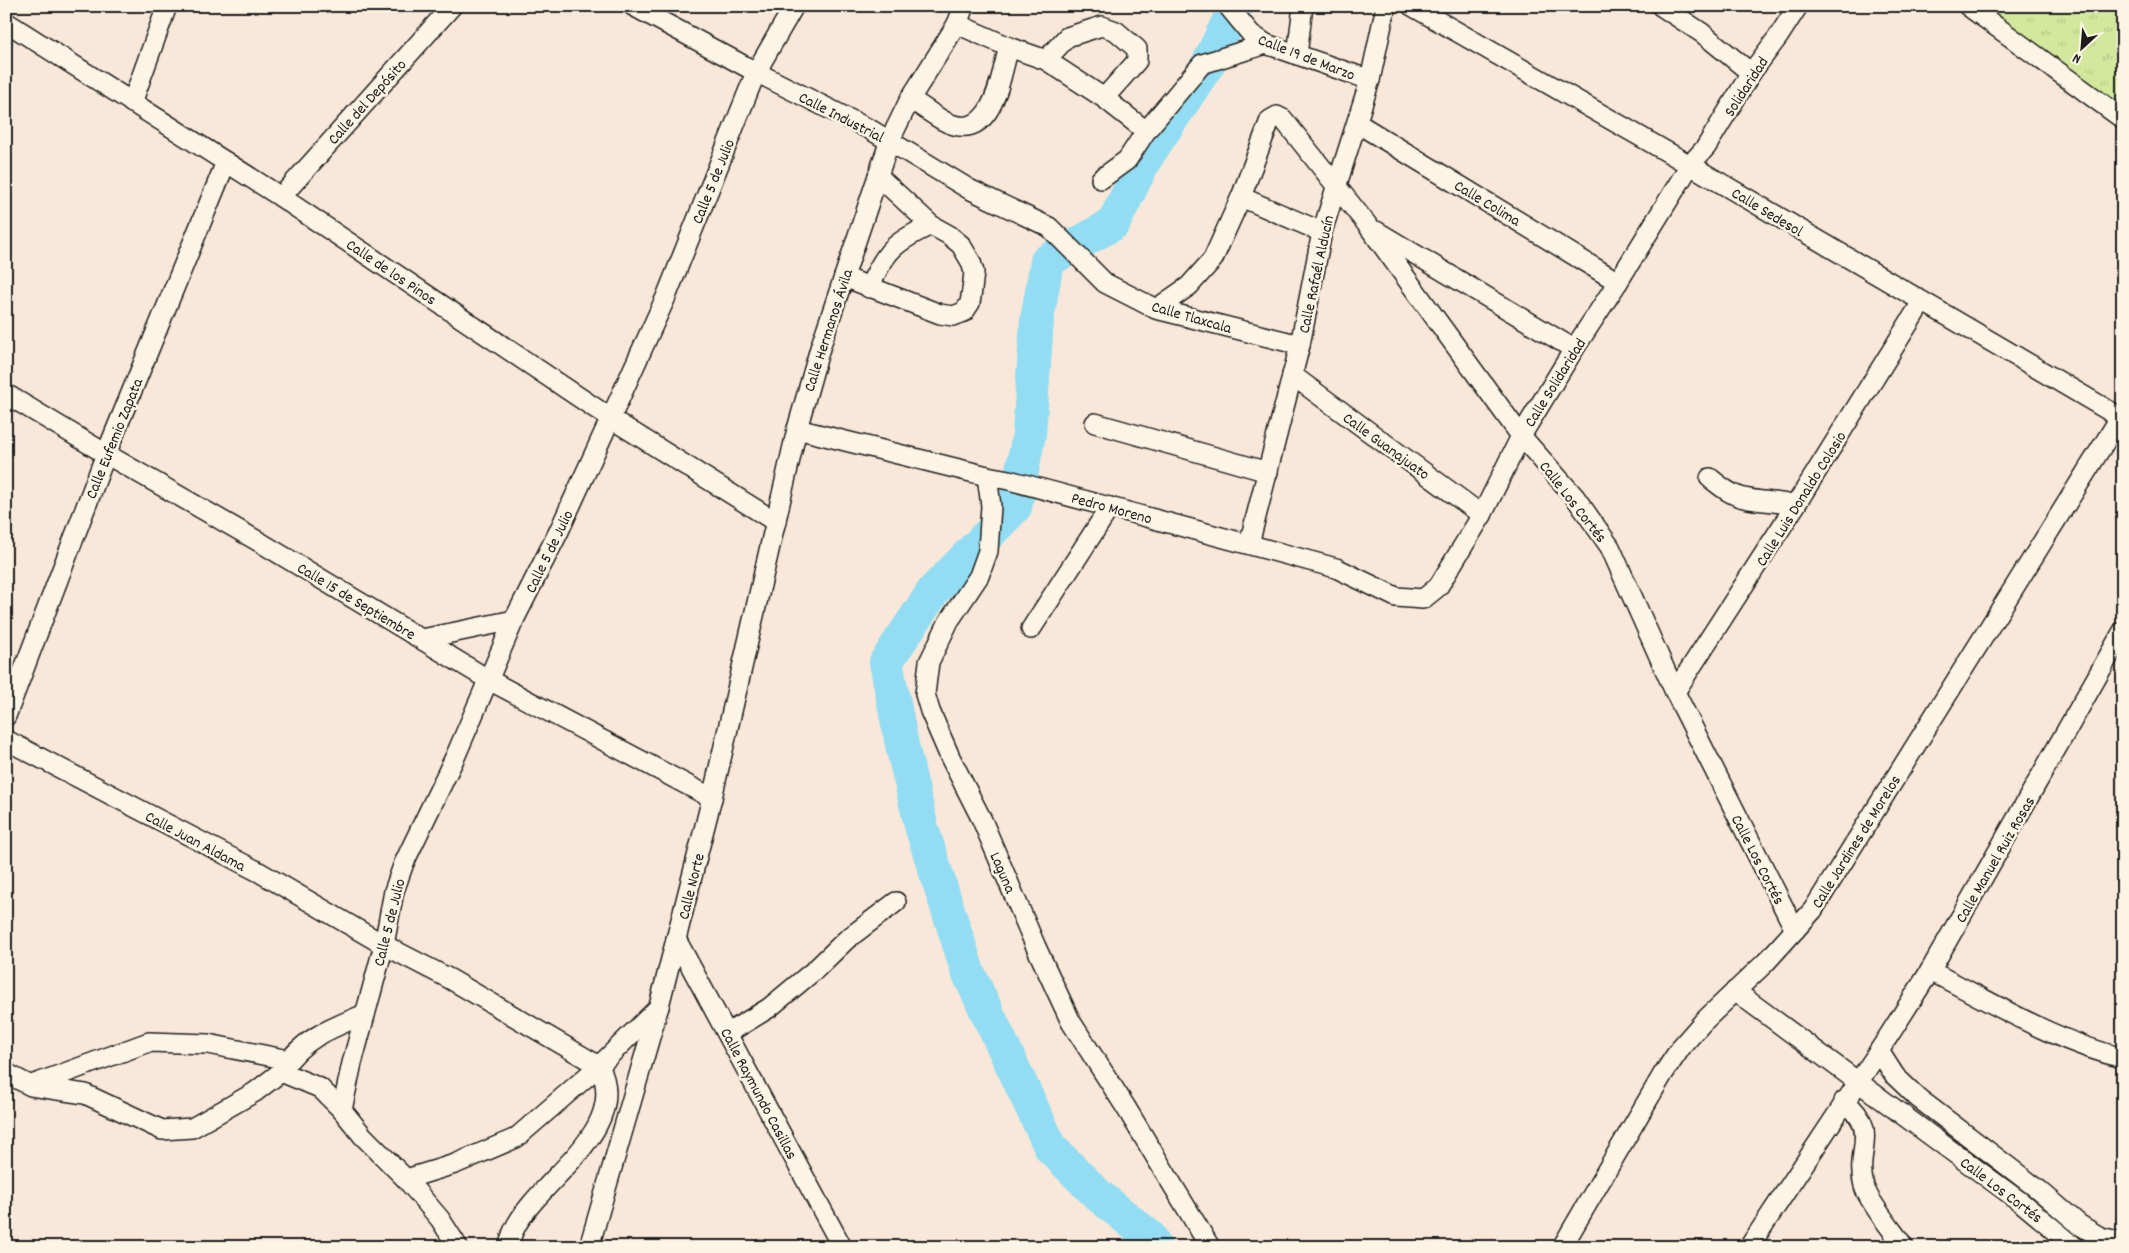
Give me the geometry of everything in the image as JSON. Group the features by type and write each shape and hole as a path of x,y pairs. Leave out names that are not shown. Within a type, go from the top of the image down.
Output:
{"street":[{"path":"132,103 167,6"},
{"name":"Calle del Depósito","path":"281,197 452,6"},
{"name":"Calle Industrial","path":"633,6 756,72 890,140 969,189 1049,227"},
{"name":"Calle 5 de Julio","path":"342,1110 352,1063 384,945 394,890 404,863 456,754 514,620 559,531 666,297 756,72 794,6"},
{"name":"Calle Hermanos Ávila","path":"776,522 796,429 820,348 890,140 910,99 957,24 964,6"},
{"name":"Calle 19 de Marzo","path":"1228,6 1256,42 1370,80"},
{"path":"1297,55 1303,6"},
{"name":"Calle Rafaél Alducín","path":"1249,544 1300,346 1322,232 1370,80 1386,6"},
{"name":"Calle Sedesol","path":"1412,6 2122,416"},
{"path":"1661,6 1702,33 1751,73"},
{"name":"Solidaridad","path":"1690,165 1706,147 1751,73 1798,6"},
{"path":"1968,6 2123,119"},
{"name":"Calle de los Pinos","path":"6,22 281,197 610,418 776,522"},
{"path":"957,24 1009,47 1046,60 1104,98 1146,131"},
{"path":"1046,60 1067,37 1102,26 1116,31 1137,49 1137,61 1104,98"},
{"path":"1101,179 1127,160 1146,131 1202,64 1256,42"},
{"path":"910,99 947,122 962,126 977,124 991,108 1009,47"},
{"name":"Calle Los Cortés","path":"1241,197 1270,120 1273,117 1283,119 1369,227 1521,436 1575,497 1610,546 1676,692 1795,930"},
{"name":"Calle Colima","path":"1357,123 1618,282"},
{"name":"Calle Eufemio Zapata","path":"6,716 106,454 226,162"},
{"name":"Calle Solidaridad","path":"1423,599 1438,587 1482,515 1521,436 1690,165"},
{"path":"844,277 940,314 953,316 964,312 970,303 974,272 971,262 961,245 949,235 931,225 878,176"},
{"path":"1156,309 1189,286 1213,259 1241,197 1322,232"},
{"path":"869,288 886,254 898,243 931,225"},
{"name":"Calle Tlaxcala","path":"1049,227 1105,283 1156,309 1300,346"},
{"path":"1369,227 1574,349"},
{"name":"Calle Luis Donaldo Colosio","path":"1676,692 1922,302"},
{"name":"Calle Guanajuato","path":"1292,375 1482,515"},
{"name":"Calle 15 de Septiembre","path":"6,394 263,544 489,680 712,798"},
{"name":"Calle Jardines de Morelos","path":"1562,1247 1682,1046 1813,910 2122,416"},
{"path":"1096,423 1268,472"},
{"name":"Pedro Moreno","path":"796,429 1008,480 1249,544 1336,568 1396,597 1423,599"},
{"name":"Laguna","path":"987,476 991,506 988,551 979,576 949,621 929,662 925,694 930,711 950,756 982,820 1036,947 1071,1022 1125,1106 1210,1247"},
{"path":"1710,478 1725,490 1743,498 1780,502 1795,506"},
{"path":"1031,629 1110,507"},
{"name":"Calle Norte","path":"589,1247 660,1006 712,798 776,522"},
{"path":"422,640 514,620"},
{"name":"Calle Manuel Ruiz Rosas","path":"1748,1247 1844,1100 1879,1051 1930,970 2123,631"},
{"name":"Calle Juan Aldama","path":"6,740 259,872 384,945 450,979 599,1066"},
{"path":"728,1033 776,1002 816,969 846,940 896,902"},
{"name":"Calle Raymundo Casillas","path":"676,939 842,1247"},
{"path":"1930,970 2054,1034 2102,1053 2123,1058"},
{"name":"Calle Los Cortés","path":"1735,991 2022,1203 2075,1247"},
{"path":"406,1179 455,1164 516,1138 599,1066 660,1006"},
{"path":"6,1073 31,1086 85,1094 162,1130 192,1128 255,1092 285,1066 301,1046 314,1037 365,1014"},
{"path":"31,1086 149,1042 208,1044 285,1066 320,1088 342,1110 363,1136 406,1179 440,1219 458,1247"},
{"path":"1879,1051 1895,1076 1918,1098 2039,1190 2100,1242 2123,1242"},
{"path":"509,1247 513,1231 526,1211 572,1160 596,1128 604,1107 606,1088 605,1078 599,1066"},
{"path":"1844,1100 1858,1111 1863,1123 1865,1133 1862,1175 1864,1186 1869,1198 1904,1247"}],"green space":[{"path":"1984,6 2123,6 2123,107"}],"waterway":[{"path":"1155,1247 1150,1237 1098,1195 1051,1148 968,972 922,829 902,745 886,662 934,590 1015,507 1029,434 1037,320 1047,261 1113,224 1145,159 1208,64 1236,6"}]}
